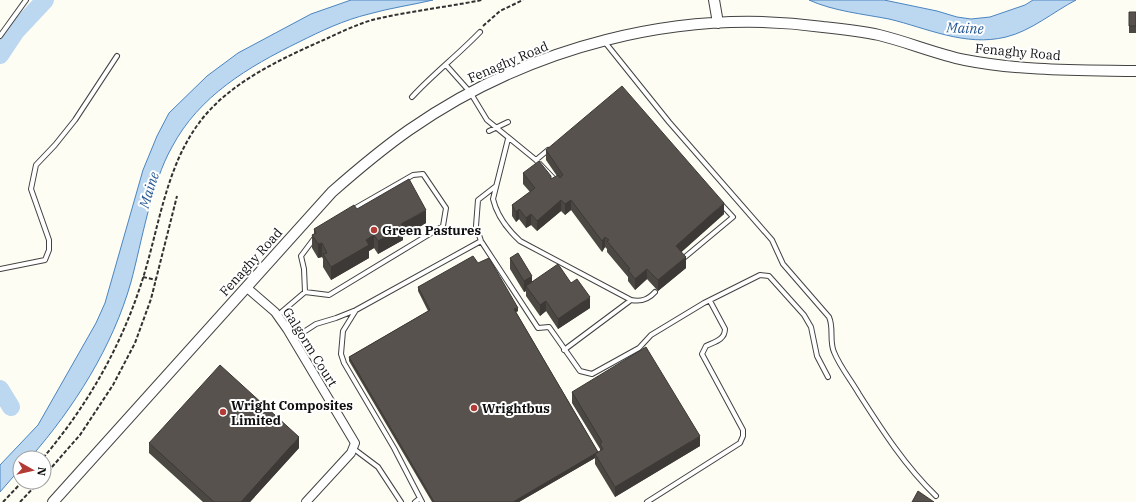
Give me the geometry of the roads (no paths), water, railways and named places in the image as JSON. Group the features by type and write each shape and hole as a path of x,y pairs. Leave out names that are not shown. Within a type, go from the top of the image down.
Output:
{"street":[{"path":"714,0 718,23"},
{"name":"Fenaghy Road","path":"53,502 332,192 370,159 410,129 470,92 523,67 568,51 604,41 676,26 761,21 878,35 965,60 1020,67 1136,71"},
{"name":"Galgorm Court","path":"246,286 277,316 293,339 354,440 354,449"},
{"path":"306,502 354,449"}],"lane":[{"path":"0,36 26,0"},
{"path":"412,97 480,32"},
{"path":"604,41 669,122 772,240 783,264 829,316 833,349 839,363 887,438 917,478 936,496"},
{"path":"0,269 45,260 49,250 49,240 32,189 36,165 55,145 75,120 117,56"},
{"path":"446,65 470,92 487,120 508,139 536,160 556,181"},
{"path":"489,131 508,122"},
{"path":"508,139 493,199 495,208 508,230 520,241 631,300 640,302 651,297 655,292"},
{"path":"536,160 555,145"},
{"path":"277,316 305,292 329,295 443,226 446,208 423,174 420,173 413,175 347,213"},
{"path":"496,186 478,200 476,210 476,226 481,241 538,328 549,327 580,371 592,374 639,348 651,335 710,300 760,275 769,276 804,315 811,327 817,356 828,377"},
{"path":"685,257 732,217 718,200"},
{"path":"305,292 304,269 301,256 320,232"},
{"path":"293,339 316,324 356,310 481,241"},
{"path":"564,350 631,300"},
{"path":"647,502 740,443 743,436 744,430 702,354 706,346 722,339 725,334 725,329 710,300"},
{"path":"356,310 344,332 341,354 344,363 394,448 421,500 414,502"},
{"path":"354,449 378,467 401,502"}],"water":[{"name":"Maine","path":"351,0 433,0 360,16 316,34 261,62 244,73 226,85 196,113 183,129 172,147 158,178 131,282 114,329 103,353 77,397 37,450 14,450 38,425 96,323 105,303 143,170 157,136 169,113 207,76 238,53 311,14"},
{"name":"Maine","path":"809,0 884,0 971,19 990,17 1025,5 1033,0 1076,0 1033,26 1015,34 1006,37 976,40 946,35 889,19 838,10"},
{"path":"12,452 12,478 0,492 0,465"}],"waterway":[{"path":"0,55 16,31 45,0"},
{"path":"0,389 11,407"}],"place":[{"name":"Green Pastures","path":"374,230"},
{"name":"Wrightbus","path":"474,408"},
{"name":"Wright Composites Limited","path":"223,412"}]}
